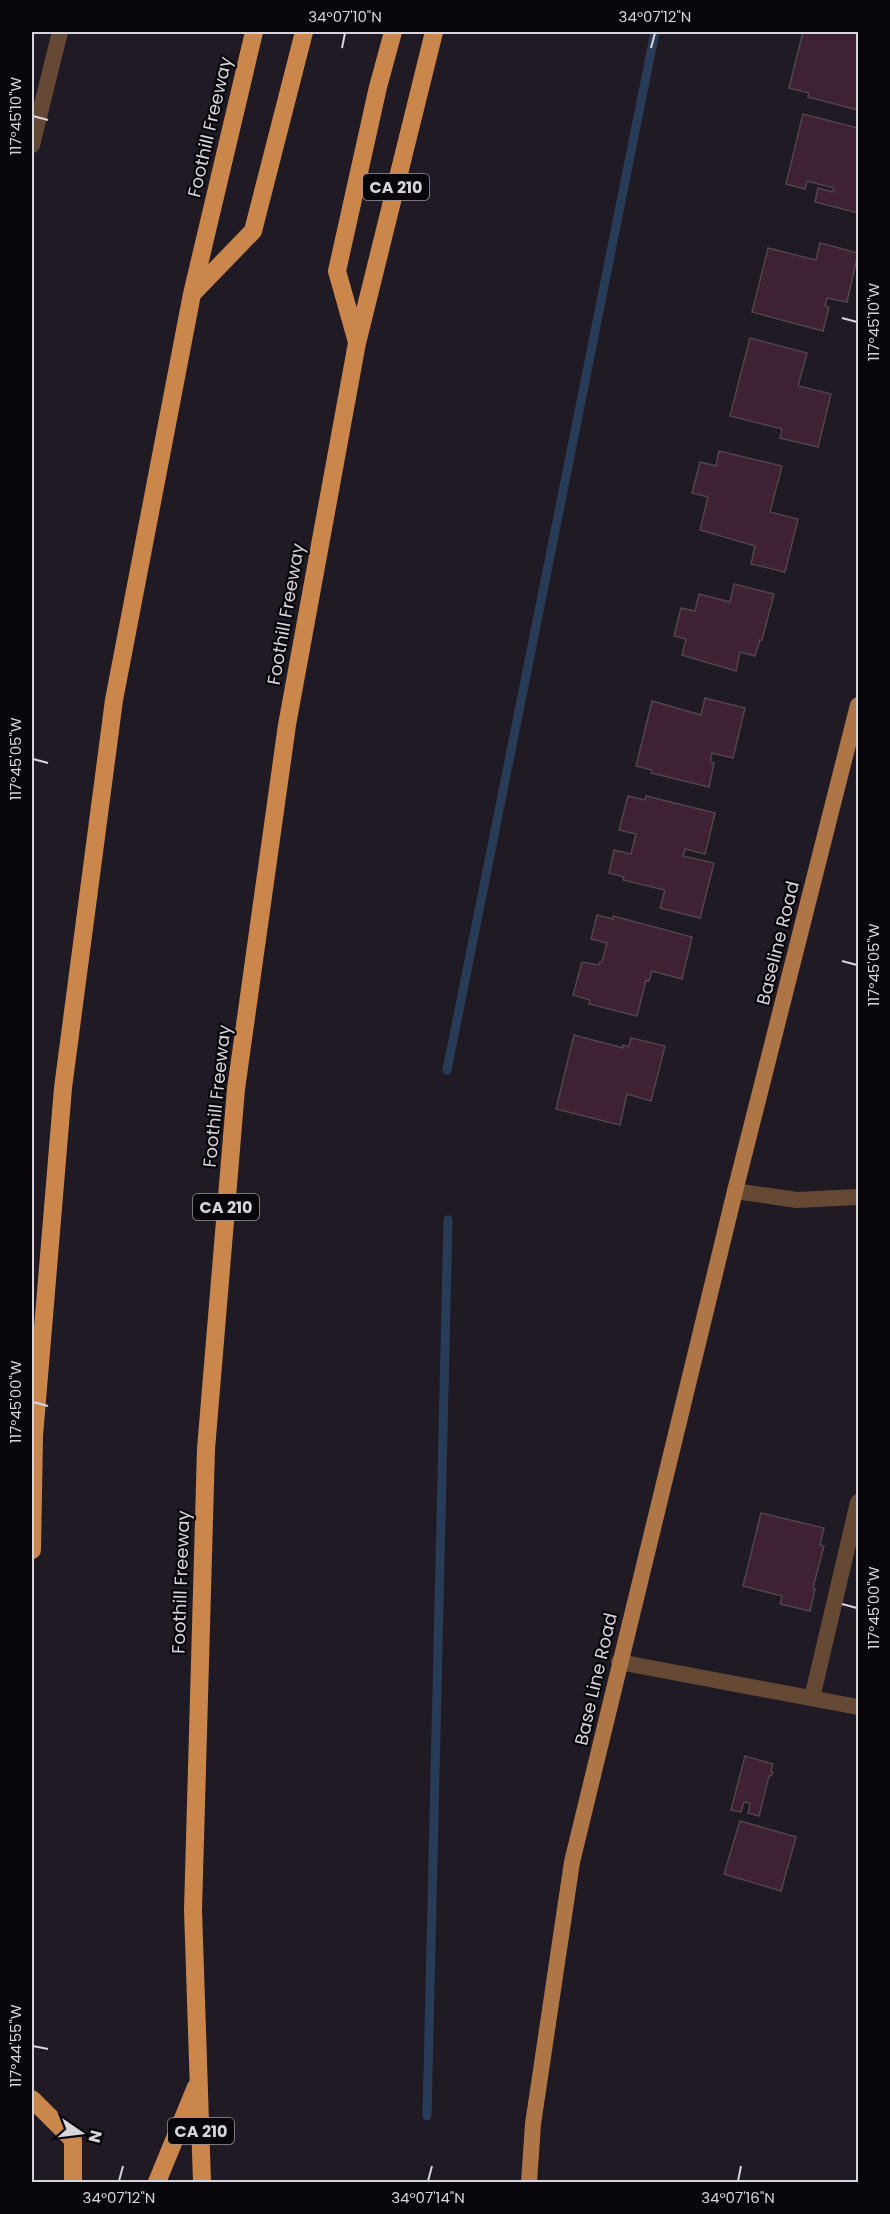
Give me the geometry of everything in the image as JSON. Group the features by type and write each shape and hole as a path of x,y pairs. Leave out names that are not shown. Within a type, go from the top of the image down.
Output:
{"highway":[{"name":"Foothill Freeway","path":"32,1550 34,1436 64,1076 114,700 192,294 254,32"},
{"path":"192,294 254,231 304,32"},
{"path":"357,343 337,271 378,87 393,32"},
{"name":"Foothill Freeway","path":"202,2182 193,1910 206,1449 236,1089 287,725 357,343 434,32"},
{"path":"157,2182 199,2080"},
{"path":"32,2099 73,2140 73,2182"}],"main road":[{"name":"Baseline Road","path":"735,1191 858,705"},
{"name":"Base Line Road","path":"529,2182 533,2124 572,1862 735,1191"}],"street":[{"path":"32,145 60,32"},
{"path":"735,1191 797,1200 858,1197"},
{"path":"812,1698 858,1502"},
{"path":"620,1662 858,1707"}],"building":[{"path":"803,32 858,32 858,110 808,97 809,93 789,88"},
{"path":"803,114 858,128 858,213 815,202 818,188 833,192 834,188 807,181 805,189 786,184"},
{"path":"820,243 858,253 847,302 827,298 825,306 829,307 823,331 752,312 768,248 816,260"},
{"path":"750,338 807,353 798,386 831,394 818,447 780,438 782,429 730,416"},
{"path":"719,451 782,466 770,512 798,519 785,572 751,564 755,546 700,530 708,497 692,493 700,462 716,466"},
{"path":"734,584 774,594 762,640 760,640 755,656 740,652 736,671 682,655 686,639 674,636 681,608 695,611 699,594 730,602"},
{"path":"705,698 745,708 733,758 712,753 710,762 714,763 709,787 651,773 652,770 636,766 652,701 701,715"},
{"path":"628,796 645,800 646,796 715,813 705,854 685,849 683,856 714,863 700,918 660,908 665,890 623,880 624,877 609,873 614,850 631,854 636,834 619,830"},
{"path":"597,915 613,919 613,916 692,937 682,979 652,971 649,981 646,980 637,1016 589,1004 590,1000 573,995 582,962 599,965 602,962 607,943 591,939"},
{"path":"574,1035 623,1048 623,1045 629,1047 631,1038 665,1046 651,1101 627,1094 620,1125 556,1109"},
{"path":"761,1513 824,1528 820,1545 824,1546 813,1588 815,1589 810,1611 780,1604 782,1596 743,1586"},
{"path":"745,1756 773,1764 771,1771 773,1772 769,1776 759,1816 748,1813 750,1803 744,1802 741,1812 731,1810"},
{"path":"740,1821 796,1837 781,1891 724,1874"}],"waterway":[{"path":"447,1070 655,32"},
{"path":"427,2116 448,1220"}]}
